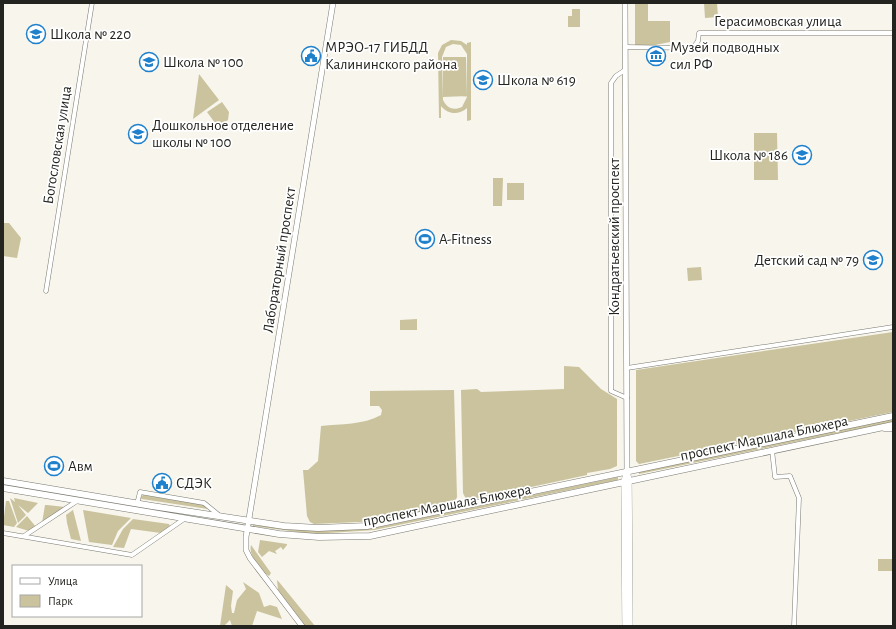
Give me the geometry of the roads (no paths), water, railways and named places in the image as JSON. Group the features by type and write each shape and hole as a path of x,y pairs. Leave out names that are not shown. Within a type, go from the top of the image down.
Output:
{"main road":[{"name":"проспект Маршала Блюхера","path":"3,481 138,504 284,526 318,528 367,526 893,416"},
{"name":"проспект Маршала Блюхера","path":"3,488 184,520 300,536 370,536 772,449 893,425"},
{"name":"Кондратьевский проспект","path":"625,626 627,471"},
{"name":"Кондратьевский проспект","path":"627,481 630,626"},
{"path":"16,491 15,485 18,483"},
{"path":"138,504 141,507 138,512"}],"street":[{"name":"Богословская улица","path":"46,291 92,3"},
{"name":"Лабораторный проспект","path":"302,626 250,558 246,550 247,529 333,3"},
{"name":"Кондратьевский проспект","path":"626,3 627,471"},
{"name":"Герасимовская улица","path":"625,47 693,48 698,41 698,34 893,33"},
{"path":"626,70 616,76 611,83 611,391 627,398"},
{"path":"626,368 893,327"},
{"path":"876,428 893,429"},
{"path":"772,449 775,477 790,476 799,498 794,626"},
{"path":"138,504 140,492 204,503 221,516"},
{"path":"24,537 77,501"},
{"path":"3,533 132,555 184,520"}],"place":[{"name":"Школа № 220","path":"36,34"},
{"name":"МРЭО-17 ГИБДД Калининского района","path":"311,56"},
{"name":"Музей подводных сил РФ","path":"656,56"},
{"name":"Школа № 100","path":"149,62"},
{"name":"Школа № 619","path":"483,80"},
{"name":"Дошкольное отделение школы № 100","path":"138,134"},
{"name":"Школа № 186","path":"802,155"},
{"name":"A-Fitness","path":"425,239"},
{"name":"Детский сад № 79","path":"873,260"},
{"name":"Авм","path":"54,466"},
{"name":"СДЭК","path":"162,483"}]}
